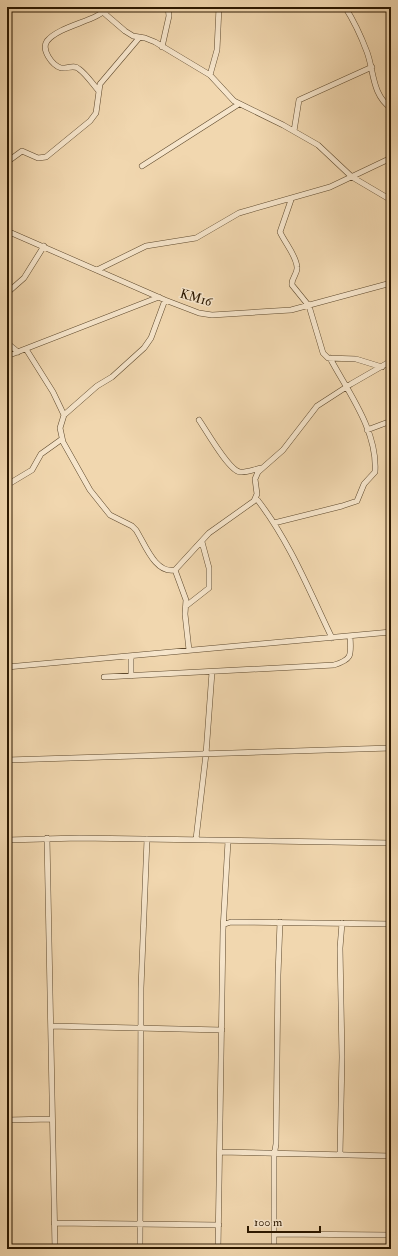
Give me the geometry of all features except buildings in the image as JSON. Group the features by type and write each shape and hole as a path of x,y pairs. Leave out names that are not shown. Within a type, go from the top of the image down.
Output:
{"street":[{"path":"101,7 104,13 125,31 139,38 145,38 210,75 239,104 262,114 318,145 352,177 391,200"},
{"path":"98,90 79,69 75,67 62,68 58,66 47,55 45,48 46,43 51,38 84,20 104,13 108,7"},
{"path":"162,47 169,16 168,7"},
{"path":"210,75 217,50 219,7"},
{"path":"346,7 358,31 372,67 375,88 380,97 391,108"},
{"path":"7,162 20,151 41,158 60,147 94,116 98,90 104,77 139,38"},
{"path":"294,131 299,100 372,67"},
{"path":"142,166 239,104"},
{"path":"97,270 146,246 193,238 239,213 291,200 330,188 391,158"},
{"path":"291,200 280,232 297,264 297,272 292,285 309,306 323,353 325,356 330,358 356,359 387,364 391,370"},
{"name":"KM16","path":"7,231 165,300 199,313 212,315 291,310 391,283"},
{"path":"7,293 24,278 44,246"},
{"path":"7,356 159,297"},
{"path":"165,300 151,338 144,348 112,377 97,386 64,415 60,428 62,438 85,482 110,515 132,526 160,566 168,570 176,570 210,533 248,506 256,498"},
{"path":"7,343 18,352"},
{"path":"26,349 53,392 64,415"},
{"path":"274,523 342,506 357,500 364,484 375,472 372,445 367,430 330,358"},
{"path":"332,638 310,590 274,523 256,498 255,479 258,472 283,450 317,406 346,387 387,364"},
{"path":"199,420 228,463 235,470 241,472 263,468"},
{"path":"367,430 391,421"},
{"path":"7,485 32,470 41,454 62,438"},
{"path":"186,606 209,588 209,568 202,542"},
{"path":"176,570 185,595 189,650"},
{"path":"7,667 391,632"},
{"path":"104,677 334,666 346,661 350,657 350,636"},
{"path":"131,656 131,676"},
{"path":"196,839 206,754 212,672"},
{"path":"7,760 391,748"},
{"path":"47,838 55,1249"},
{"path":"7,840 47,838 196,839 228,841 391,843"},
{"path":"140,1249 141,1028 147,839"},
{"path":"218,1249 222,1030 228,841"},
{"path":"225,924 231,922 391,924"},
{"path":"274,1249 280,922"},
{"path":"340,1154 342,1057 340,948 342,923"},
{"path":"51,1026 222,1030"},
{"path":"7,1120 52,1119"},
{"path":"220,1152 275,1152 391,1156"},
{"path":"54,1223 219,1225"},
{"path":"274,1234 391,1235"}]}
